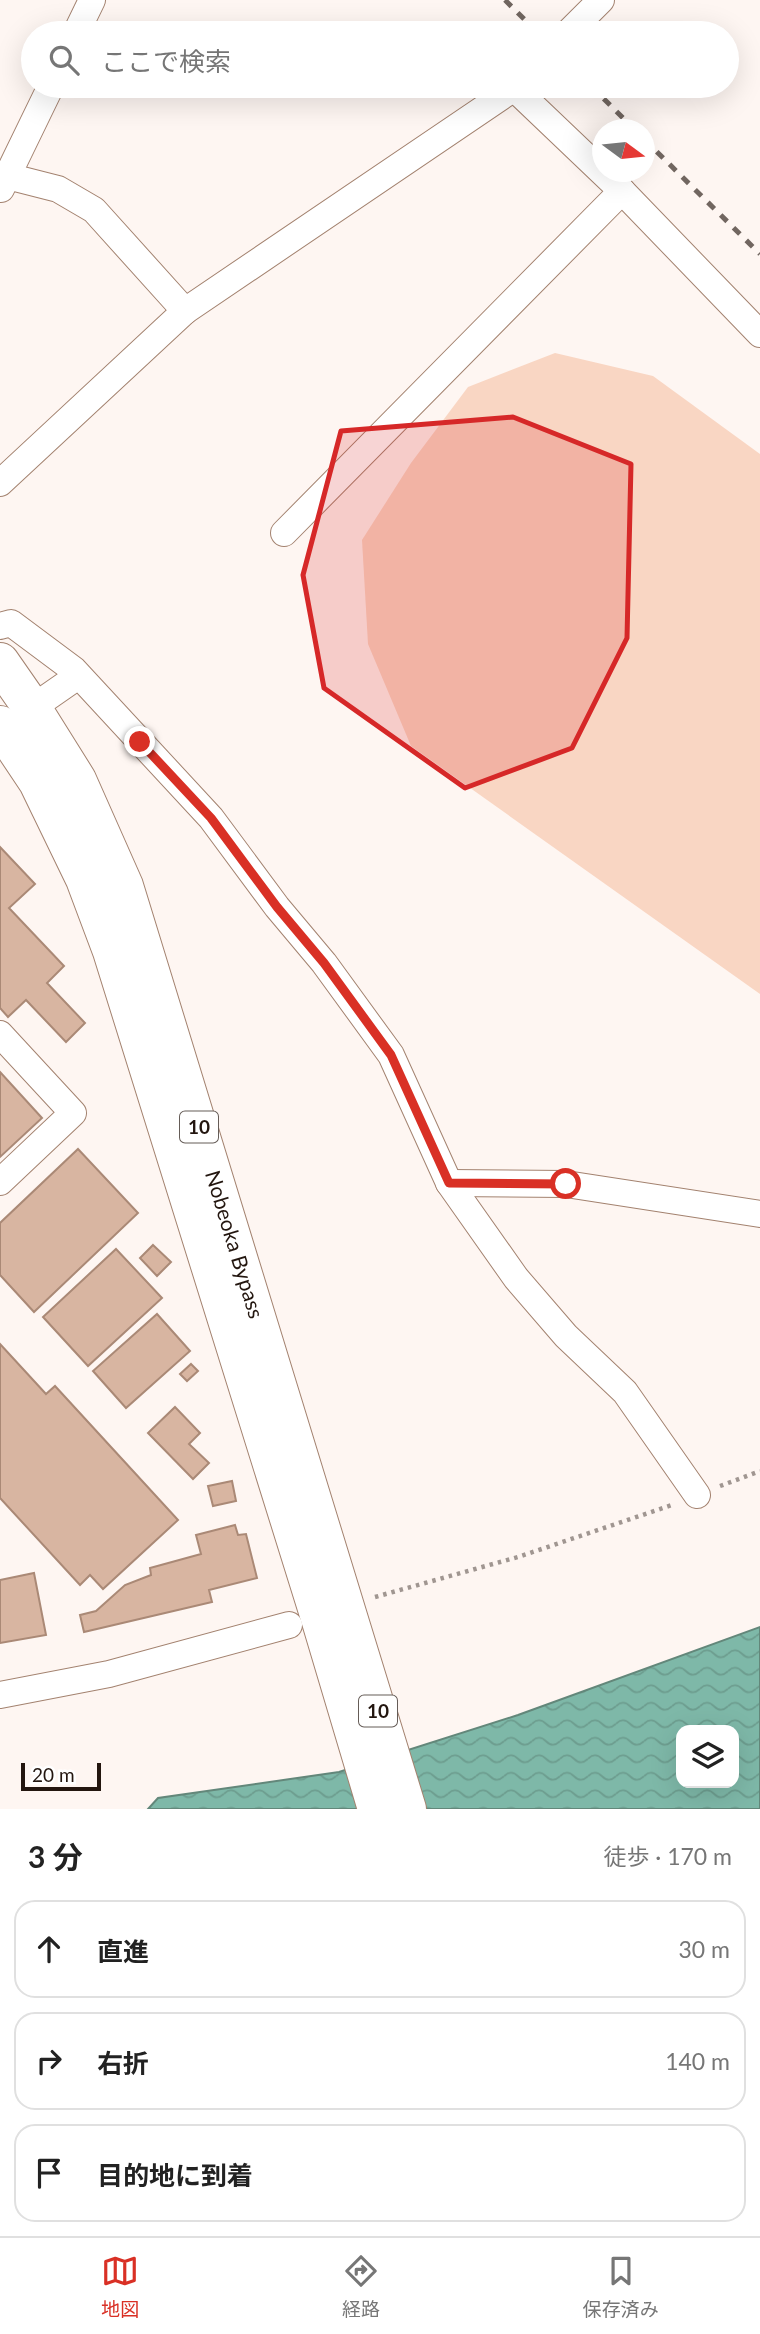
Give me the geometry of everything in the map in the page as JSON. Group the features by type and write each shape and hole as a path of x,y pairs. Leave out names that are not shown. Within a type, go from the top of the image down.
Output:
{"highway":[{"name":"Nobeoka Bypass","path":"0,662 38,782 85,879 112,951 326,1616 377,1809"},
{"name":"Nobeoka Bypass","path":"326,1616 407,1809"}],"street":[{"path":"82,21 92,0"},
{"path":"580,21 601,0"},
{"path":"45,98 4,183 58,189 94,210 185,311"},
{"path":"0,483 185,311 500,98"},
{"path":"527,98 622,191 760,334"},
{"path":"284,533 622,191"},
{"path":"0,626 11,623 74,670 211,818 391,1055 449,1183 516,1278 566,1336 625,1392 709,1490"},
{"path":"16,716 78,677"},
{"path":"0,1034 73,1113 0,1182"},
{"path":"449,1183 566,1184 760,1214"},
{"path":"0,1695 109,1674 326,1616"}],"path":[{"path":"709,1490 760,1471"},
{"path":"326,1616 518,1558 672,1505"}],"highlighted area":[{"path":"513,417 631,464 627,638 572,748 465,788 324,688 303,575 341,431"}],"shaded area":[{"path":"555,353 653,376 760,454 760,994 411,746 368,644 362,540 411,463 468,387"}],"water":[{"path":"760,1627 760,1809 148,1809 158,1798 339,1772 518,1715"}],"building":[{"path":"0,847 35,884 9,908 64,966 47,983 85,1023 66,1042 26,1000 8,1017 0,1008"},
{"path":"0,1072 42,1118 0,1157"},
{"path":"78,1149 138,1213 34,1312 0,1275 0,1223"},
{"path":"153,1245 171,1262 157,1276 140,1258"},
{"path":"116,1249 162,1298 88,1366 43,1317"},
{"path":"157,1314 190,1351 126,1408 93,1371"},
{"path":"0,1344 46,1394 55,1386 178,1520 103,1589 90,1575 80,1585 0,1498"},
{"path":"191,1364 198,1371 187,1381 180,1374"},
{"path":"175,1407 200,1433 189,1444 209,1463 193,1479 148,1433"},
{"path":"232,1481 236,1501 213,1506 208,1486"},
{"path":"235,1525 238,1535 246,1534 257,1578 209,1590 212,1602 84,1632 80,1615 96,1611 125,1585 151,1575 150,1568 201,1554 196,1535"},
{"path":"34,1573 46,1635 0,1643 0,1580"}],"railway":[{"path":"505,0 526,21"},
{"path":"603,98 624,119"},
{"path":"655,150 760,254"}],"route":[{"path":"140,742 211,818 277,907 324,963 391,1055 449,1183 566,1184"}]}
